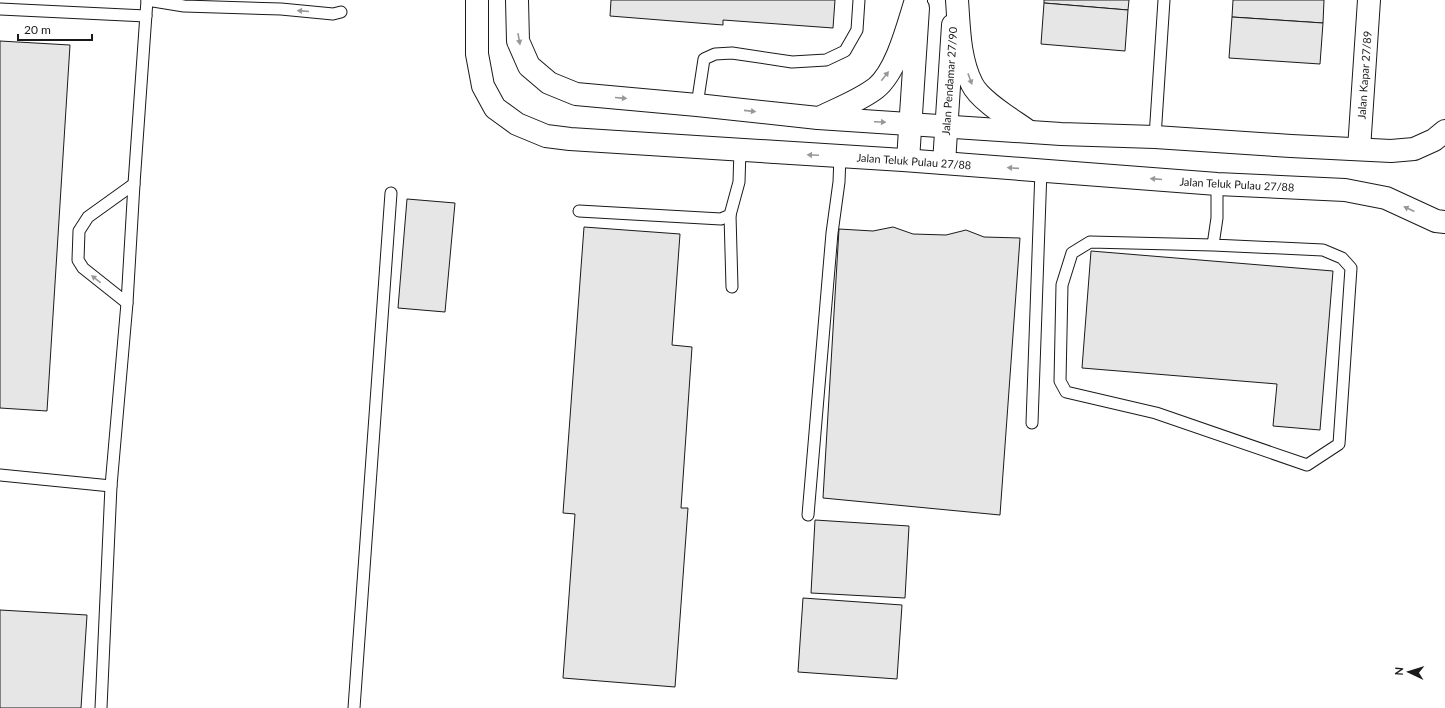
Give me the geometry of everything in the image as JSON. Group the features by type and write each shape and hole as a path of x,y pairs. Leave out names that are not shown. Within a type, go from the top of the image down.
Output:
{"street":[{"name":"Jalan Teluk Pulau 27/88","path":"477,0 477,54 483,86 495,108 517,124 546,136 908,160 1217,184 1345,190 1386,198 1436,221 1445,222"},
{"path":"517,0 518,41 529,66 550,83 576,94 818,118 1061,134 1155,137 1359,150 1391,151 1414,149 1434,140 1445,131"},
{"path":"818,118 858,98 876,87 891,69 901,46 917,0"},
{"path":"908,160 917,0"},
{"path":"956,0 961,44 965,65 972,85 983,98 1028,131"},
{"name":"Jalan Pendamar 27/90","path":"944,163 956,0"},
{"name":"Jalan Kapar 27/89","path":"1359,150 1369,0"}],"lane":[{"path":"101,708 110,486 127,303 147,0 184,6 281,9 333,14 341,12"},
{"path":"697,105 704,59 715,54 732,53 792,62 826,60 845,50 857,30 859,0"},
{"path":"1155,137 1164,0"},
{"path":"0,8 146,16"},
{"path":"732,287 730,215 739,182 740,150"},
{"path":"808,515 832,233 839,182 840,156"},
{"path":"1032,423 1041,170"},
{"path":"127,303 83,268 78,260 79,231 88,217 134,184"},
{"path":"1213,245 1217,218 1217,184"},
{"path":"354,708 391,193"},
{"path":"579,211 721,219 730,215"},
{"path":"1090,242 1213,245 1323,250 1342,258 1351,268 1339,444 1308,465 1156,413 1066,392 1060,381 1062,285 1072,254 1090,242"},
{"path":"0,476 110,486"}],"building":[{"path":"611,0 835,0 833,28 723,20 723,25 610,16"},
{"path":"1044,0 1129,0 1128,10 1044,3"},
{"path":"1233,0 1324,0 1323,23 1232,17"},
{"path":"1044,3 1128,10 1125,51 1041,44"},
{"path":"1232,17 1323,23 1320,64 1229,58"},
{"path":"0,41 70,45 47,411 0,408"},
{"path":"407,199 455,203 445,312 398,308"},
{"path":"584,227 680,234 672,345 692,347 681,508 688,508 675,687 563,678 575,514 563,513"},
{"path":"893,227 913,234 946,235 966,230 984,237 1020,238 1000,515 823,498 839,229 873,231"},
{"path":"1091,251 1333,271 1320,430 1273,426 1277,384 1082,368"},
{"path":"815,520 909,526 905,598 811,593"},
{"path":"803,598 902,605 897,679 798,672"},
{"path":"0,610 87,615 81,708 0,708"}]}
